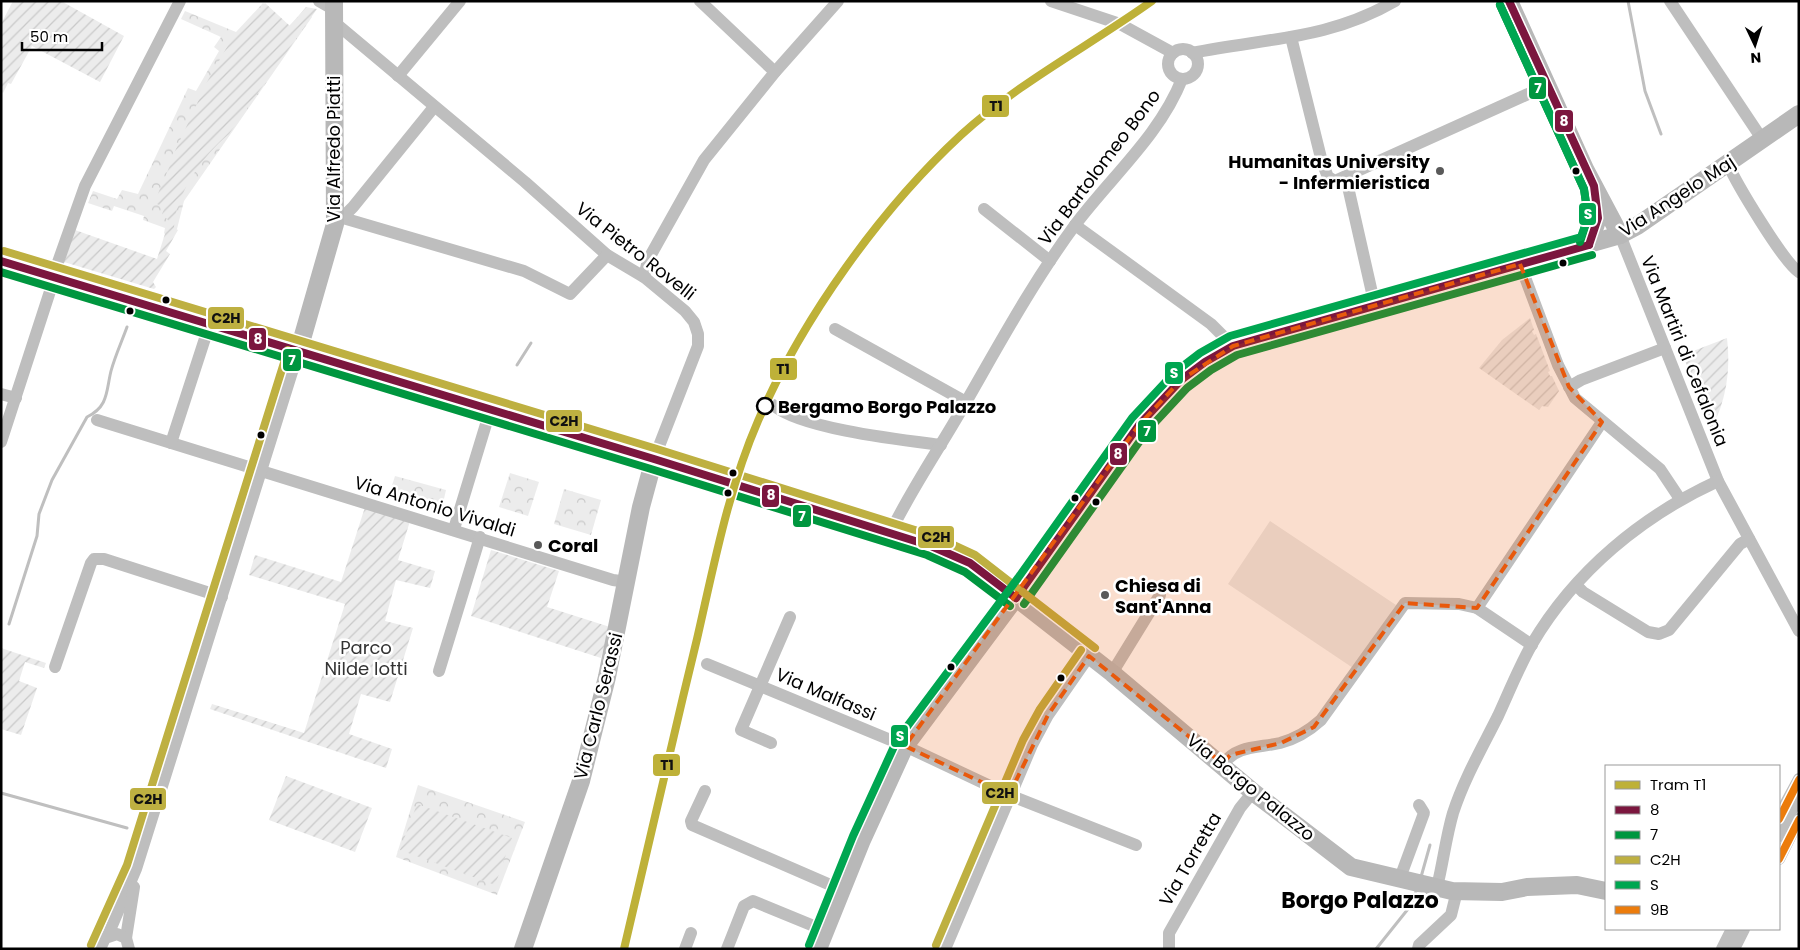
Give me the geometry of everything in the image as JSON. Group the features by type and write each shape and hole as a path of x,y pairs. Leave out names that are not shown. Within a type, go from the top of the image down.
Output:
{"main road":[{"path":"1509,1 1594,186 1620,235"},
{"name":"Via Alfredo Piatti","path":"298,353 339,221 330,8"},
{"name":"Via Angelo Maj","path":"818,949 905,746 1016,598 1152,411 1181,380 1204,362 1233,346 1620,235 1637,226 1799,114"},
{"path":"1589,245 1598,218 1594,186"},
{"name":"Via Borgo Palazzo","path":"1,261 54,279 298,353 654,459 931,546 970,563 1016,598 1223,764 1253,792 1350,867 1457,891 1502,892 1528,887 1577,885 1605,891"},
{"name":"Via Carlo Serassi","path":"523,949 581,780 628,582 641,507 654,459"}],"street":[{"path":"1,442 57,265 85,186 180,1"},
{"path":"398,76 460,1"},
{"path":"700,1 775,72"},
{"path":"644,277 648,260 704,160 775,72 838,1"},
{"path":"1051,1 1120,24 1173,53 1180,50 1194,56 1214,48 1291,37 1348,24 1370,16 1395,1"},
{"path":"1670,1 1762,139"},
{"name":"Via Pietro Rovelli","path":"330,8 398,76 525,182 606,255 644,277 684,310 694,322 698,334 698,346 654,459"},
{"path":"1291,37 1322,162 1328,177 1335,181 1346,178 1548,85"},
{"name":"Via Bartolomeo Bono","path":"890,534 1025,297 1075,225 1096,198 1111,184 1173,101 1176,94 1178,77 1168,66 1173,53"},
{"name":"Via Bartolomeo Bono","path":"1178,77 1193,74 1197,67 1194,56"},
{"path":"434,107 339,221 524,270 570,294 606,255"},
{"path":"1728,164 1796,270 1799,284"},
{"path":"1346,178 1375,306"},
{"name":"Via Bartolomeo Bono","path":"984,209 1050,261"},
{"path":"1075,225 1211,324 1233,346"},
{"name":"Via Martiri di Cefalonia","path":"1620,235 1718,481 1799,632"},
{"path":"1520,264 1558,365 1575,398 1663,473 1680,498"},
{"path":"171,443 209,326"},
{"path":"835,329 966,402"},
{"path":"1569,387 1581,380 1665,348"},
{"path":"100,949 102,942 108,935 136,869 298,353"},
{"path":"1,394 16,398"},
{"path":"773,405 779,410 822,425 940,445"},
{"path":"454,529 490,411"},
{"name":"Via Antonio Vivaldi","path":"97,420 480,537 613,580 628,582"},
{"path":"1477,608 1602,422"},
{"path":"1435,887 1454,812 1468,776 1532,645 1545,624 1576,585 1619,542 1680,498 1718,481"},
{"path":"439,671 480,537"},
{"path":"1576,585 1583,592 1648,632 1659,634 1669,630 1740,544 1749,539"},
{"path":"55,667 90,563 94,558 222,597"},
{"path":"1112,674 1160,595"},
{"path":"1223,764 1230,755 1247,749 1281,743 1314,727 1405,603 1459,604 1477,608 1532,645"},
{"name":"Via Malfassi","path":"771,743 741,730 790,617"},
{"path":"945,949 1009,794 1032,745 1055,704 1089,656"},
{"name":"Via Malfassi","path":"707,664 905,746 1009,794 1136,845"},
{"path":"1780,817 1799,779"},
{"path":"705,791 691,821 692,824 842,890"},
{"name":"Via Torretta","path":"1169,949 1169,933 1240,808 1253,792"},
{"path":"1780,834 1799,796"},
{"path":"1403,879 1424,813 1419,805"},
{"path":"1780,857 1799,820"},
{"path":"129,945 136,869"},
{"path":"1418,949 1419,945 1451,915 1457,891"},
{"path":"727,949 744,906 753,901 826,931"},
{"path":"1714,949 1742,930"},
{"path":"685,949 691,933"},
{"path":"108,935 118,934 129,945"}],"highlighted area":[{"path":"1520,264 1569,387 1602,422 1477,608 1405,603 1314,727 1281,743 1230,755 1223,764 1089,656 1048,715 1009,795 905,746 1139,425 1181,380 1233,346"}],"green space":[{"path":"13,1 61,1 124,36 100,82 32,46 11,84 8,83 3,93 1,91 1,24"},
{"path":"263,3 289,26 305,9 312,17 184,201 177,229 171,241 164,233 165,228 143,220 144,216 114,206 112,211 88,203 93,191 117,199 122,190 138,194 188,88 196,91 219,51 214,47 221,37 181,19 185,11 236,32"},
{"path":"265,3 290,26 306,7 317,9 229,134 200,164 185,189 176,215 174,228 178,230 166,251 170,254 153,282 156,287 154,289 64,262 75,230 157,259 169,221 162,214 165,207 154,203 170,162 207,82 231,40"},
{"path":"1530,318 1534,330 1532,331 1534,335 1536,334 1550,371 1548,372 1559,391 1548,407 1542,406 1539,410 1479,368 1502,340"},
{"path":"1727,338 1728,374 1726,386 1724,397 1711,430 1683,355"},
{"path":"510,473 539,482 528,516 499,507"},
{"path":"395,476 446,490 441,512 388,498"},
{"path":"564,489 601,500 591,535 554,524"},
{"name":"Parco Nilde Iotti","path":"365,507 410,521 398,560 435,571 430,588 396,580 385,621 413,628 390,702 361,694 349,734 392,749 386,768 210,709 212,704 304,733 345,604 249,575 255,555 341,582"},
{"path":"1270,521 1396,605 1353,668 1228,584"},
{"path":"491,550 559,571 547,607 610,627 601,658 471,616"},
{"path":"1,648 46,663 44,668 25,662 19,681 37,688 21,735 1,729"},
{"path":"286,776 372,808 355,852 269,820"},
{"path":"418,785 525,822 497,895 396,857"},
{"path":"417,804 512,838 495,885 400,850"}],"waterway":[{"path":"1628,1 1645,91 1661,134"},
{"path":"9,624 37,536 39,514 52,480 87,417 94,413 103,403 111,371 127,327"},
{"path":"517,365 531,343"},
{"path":"1,793 127,828"},
{"path":"1421,877 1430,845"},
{"path":"1376,949 1412,904 1417,888"}],"tram line":[{"name":"T1","path":"624,949 730,501 747,447 758,421 797,344 820,305 873,232 901,197 961,135 1006,98 1152,1"}],"transit line":[{"name":"8","path":"1509,1 1594,186 1598,218 1589,245"},
{"name":"7","path":"1500,5 1584,189 1588,217 1580,242"},
{"name":"S","path":"809,945 853,836 897,740 1018,578 1132,418 1174,373 1200,353 1230,336 1581,237 1588,217 1584,189 1500,5"},
{"name":"8","path":"1016,598 1139,425 1181,380 1205,362 1233,346 1589,245"},
{"name":"C2H","path":"4,251 657,449 934,536 975,555 1095,648"},
{"name":"7","path":"1024,604 1147,431 1187,388 1211,370 1237,355 1592,255"},
{"name":"8","path":"1,261 654,459 931,546 970,563 1016,598"},
{"name":"7","path":"1,272 651,469 927,555 965,572 1010,606"},
{"name":"C2H","path":"91,945 127,865 288,350"},
{"name":"C2H","path":"936,945 1023,740 1040,709 1081,650"},
{"name":"9B","path":"1780,817 1799,780"},
{"name":"9B","path":"1780,857 1799,820"}],"place":[{"name":"Humanitas University - Infermieristica","path":"1440,171"},
{"name":"Bergamo Borgo Palazzo","path":"765,406"},
{"name":"Coral","path":"538,545"},
{"name":"Chiesa di Sant'Anna","path":"1105,595"}],"district":[{"name":"Borgo Palazzo","path":"1360,900"}]}
